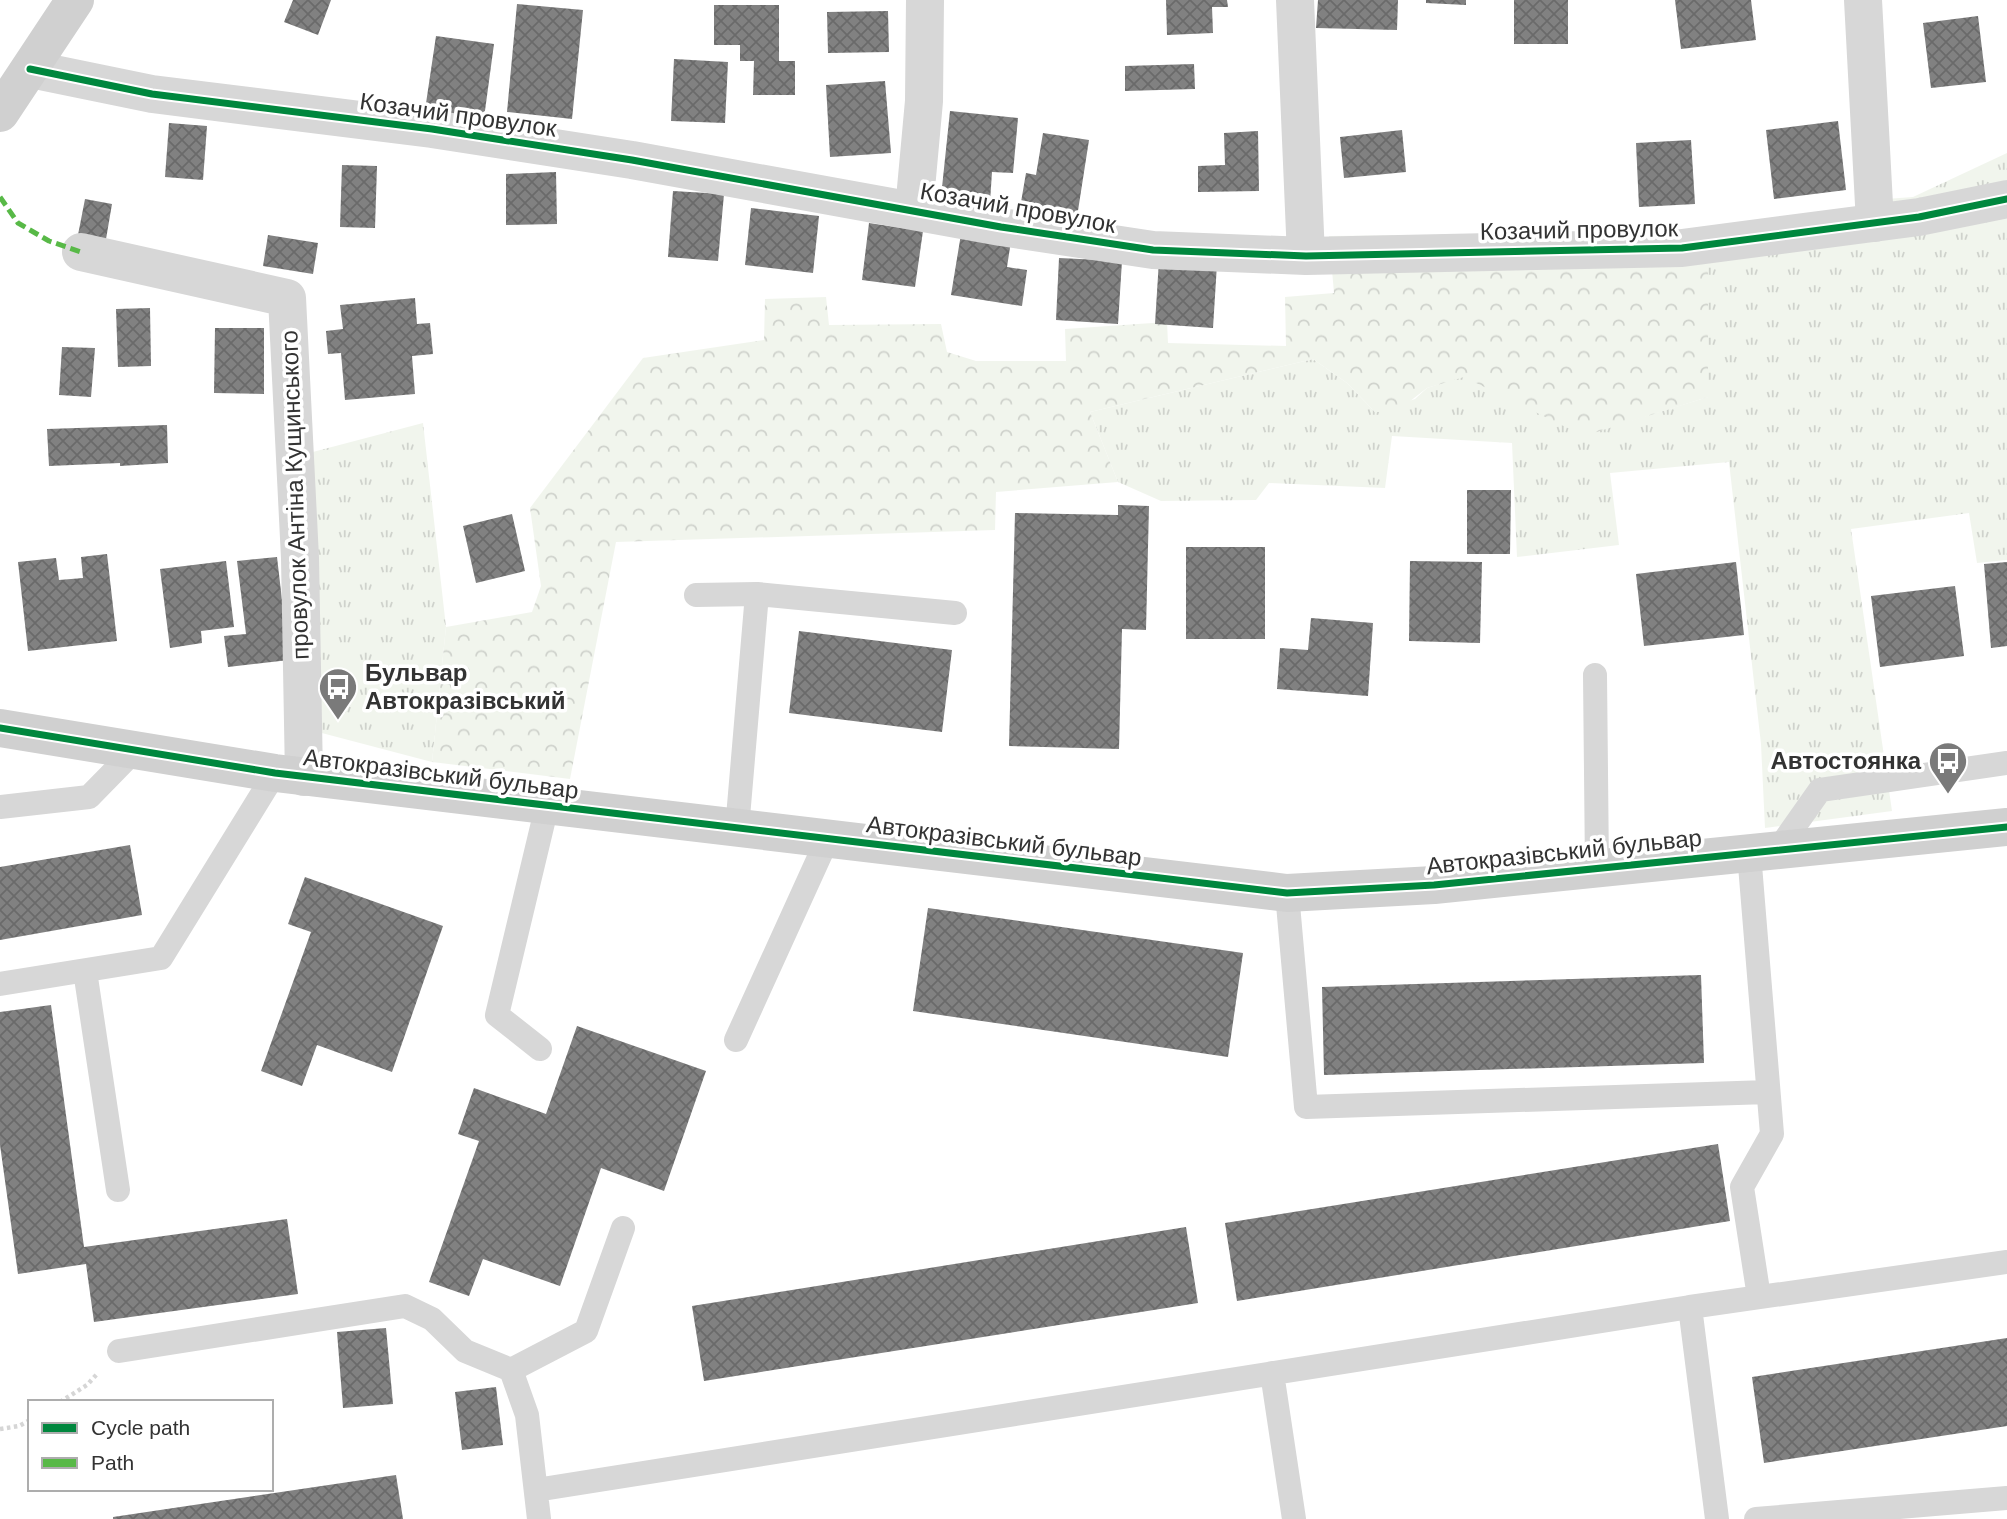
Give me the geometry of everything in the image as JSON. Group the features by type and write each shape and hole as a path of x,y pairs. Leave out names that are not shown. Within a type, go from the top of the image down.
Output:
{"street":[{"path":"11,91 75,0"},
{"path":"914,210 924,101 925,0"},
{"path":"1295,0 1306,256"},
{"path":"1863,0 1875,223"},
{"name":"Козачий провулок","path":"11,91 152,94 472,135 632,160 1001,227 1153,250 1306,256 1682,248 1919,217 2007,199"},
{"name":"провулок Антіна Кущинського","path":"82,252 287,298 300,558 289,775"},
{"name":"Автокразівський бульвар","path":"0,728 289,775 1287,893 1434,885 2007,827"}],"lane":[{"path":"696,595 757,594 955,613"},
{"path":"737,829 757,594"},
{"path":"1595,675 1597,869"},
{"path":"0,807 89,797 135,750"},
{"path":"1759,1297 1742,1187 1772,1134 1768,1092 1763,852 1820,790 2007,762"},
{"path":"0,985 161,958 289,775"},
{"path":"540,1049 498,1015 547,806"},
{"path":"736,1040 827,840"},
{"path":"1287,893 1306,1107 1768,1092"},
{"path":"85,971 118,1189"},
{"path":"511,1370 586,1331 624,1228"},
{"path":"536,1490 1690,1307 2007,1262"},
{"path":"119,1351 405,1306 432,1319 466,1350 511,1370 527,1415 539,1519"},
{"path":"1690,1307 1717,1519"},
{"path":"1272,1373 1294,1519"},
{"path":"1756,1519 2007,1498"}],"path":[{"path":"63,1400 87,1385 119,1351"},
{"path":"0,1429 19,1426 28,1421"}],"green space":[{"path":"2007,153 2007,560 1977,563 1969,513 1851,529 1892,811 1765,828 1761,744 1729,462 1610,473 1619,545 1517,557 1512,443 1392,436 1385,488 1269,483 1256,500 1161,501 1118,482 1090,412 1313,359 1347,383 1375,412 1415,399 1427,388 1464,376 1584,435 1708,397 1708,232 1858,218 1858,201 1913,197"},
{"path":"1708,232 1708,397 1584,436 1464,377 1427,388 1396,412 1375,412 1347,383 1313,359 1090,412 1118,482 996,492 995,530 616,542 570,779 432,762 446,627 532,612 541,586 530,508 643,358 764,340 765,299 826,297 829,325 941,324 947,352 976,361 1066,361 1065,329 1167,322 1168,343 1286,346 1285,297 1334,293 1329,236"},
{"path":"423,423 446,627 432,762 318,732 309,453"}],"building":[{"path":"293,0 331,0 318,35 284,22"},
{"path":"1166,0 1227,0 1228,7 1212,7 1213,33 1167,35"},
{"path":"1318,0 1398,0 1397,30 1316,28"},
{"path":"1426,0 1466,0 1466,5 1426,3"},
{"path":"1514,0 1568,0 1568,44 1514,44"},
{"path":"1675,0 1751,0 1756,40 1681,49"},
{"path":"517,4 583,10 572,119 507,112"},
{"path":"714,5 779,5 779,61 795,61 795,95 753,95 754,61 740,61 740,45 714,45"},
{"path":"888,11 889,52 828,53 827,12"},
{"path":"1978,16 1986,82 1931,88 1923,23"},
{"path":"436,36 494,44 484,118 425,110"},
{"path":"674,59 728,62 725,123 671,121"},
{"path":"1194,64 1195,89 1125,91 1125,66"},
{"path":"885,81 891,153 830,157 826,85"},
{"path":"950,111 1018,118 1013,173 992,172 990,202 941,197"},
{"path":"1838,121 1846,190 1774,199 1766,130"},
{"path":"169,123 207,126 203,180 165,177"},
{"path":"1402,130 1406,172 1344,178 1340,137"},
{"path":"1258,131 1259,191 1198,192 1198,166 1225,165 1224,133"},
{"path":"1043,133 1089,140 1077,217 1020,208 1026,173 1036,175"},
{"path":"1691,140 1695,204 1639,207 1636,143"},
{"path":"342,165 377,166 375,228 340,227"},
{"path":"556,172 557,224 506,225 506,174"},
{"path":"673,191 724,194 718,261 668,257"},
{"path":"85,199 112,204 105,245 77,240"},
{"path":"751,208 819,216 813,273 745,265"},
{"path":"869,223 923,231 915,287 862,280"},
{"path":"961,234 1011,241 1007,267 1027,270 1022,306 951,295"},
{"path":"268,235 318,243 313,274 263,266"},
{"path":"1059,258 1122,261 1118,324 1056,320"},
{"path":"1159,260 1217,264 1213,328 1155,324"},
{"path":"415,298 417,324 430,323 433,354 412,356 415,394 345,400 341,353 328,354 326,331 343,329 340,305"},
{"path":"150,308 151,366 118,367 116,309"},
{"path":"215,328 264,328 264,394 214,393"},
{"path":"62,347 95,348 91,397 59,395"},
{"path":"167,425 168,463 49,466 47,429"},
{"path":"1467,490 1511,490 1510,554 1467,554"},
{"path":"1118,505 1149,506 1146,630 1122,629 1119,749 1009,746 1015,513 1118,515"},
{"path":"512,514 525,571 476,583 463,526"},
{"path":"1186,547 1265,547 1265,639 1186,639"},
{"path":"107,554 117,641 28,651 18,562 56,558 59,580 83,578 81,557"},
{"path":"277,557 289,660 228,667 224,636 246,634 237,561"},
{"path":"226,561 234,627 201,631 202,643 170,648 160,569"},
{"path":"1410,561 1482,562 1480,643 1409,641"},
{"path":"1736,562 1744,635 1644,646 1636,574"},
{"path":"2007,562 2007,646 1991,648 1984,564"},
{"path":"1955,586 1964,656 1880,667 1871,596"},
{"path":"1311,618 1373,623 1368,696 1277,689 1280,648 1308,650"},
{"path":"799,631 952,650 942,732 789,713"},
{"path":"130,845 142,915 0,940 0,867"},
{"path":"305,877 443,926 392,1072 317,1045 302,1086 261,1071 311,932 288,924"},
{"path":"928,908 1243,953 1228,1057 913,1011"},
{"path":"1701,975 1704,1063 1324,1075 1322,987"},
{"path":"51,1005 84,1247 287,1219 298,1294 94,1322 86,1264 18,1274 0,1145 0,1012"},
{"path":"577,1026 706,1071 664,1191 601,1168 560,1286 483,1259 469,1296 429,1282 479,1141 458,1134 474,1088 546,1114"},
{"path":"1718,1144 1730,1221 1237,1301 1225,1223"},
{"path":"1186,1227 1198,1303 704,1381 692,1306"},
{"path":"386,1328 393,1404 343,1408 337,1332"},
{"path":"2007,1338 2007,1426 1764,1463 1752,1377"},
{"path":"496,1387 503,1445 462,1450 455,1392"},
{"path":"396,1475 403,1519 113,1519 113,1517"}],"marked path":[{"path":"0,197 18,223 49,241 81,252"}],"cycle path":[{"path":"30,69 152,94 432,129 632,160 1001,227 1153,250 1306,256 1682,248 1919,217 2007,199"},
{"path":"0,728 275,773 1287,893 1434,885 2007,827"}],"place":[{"name":"Бульвар Автокразівський","path":"338,721"},
{"name":"Автостоянка","path":"1948,795"}]}
